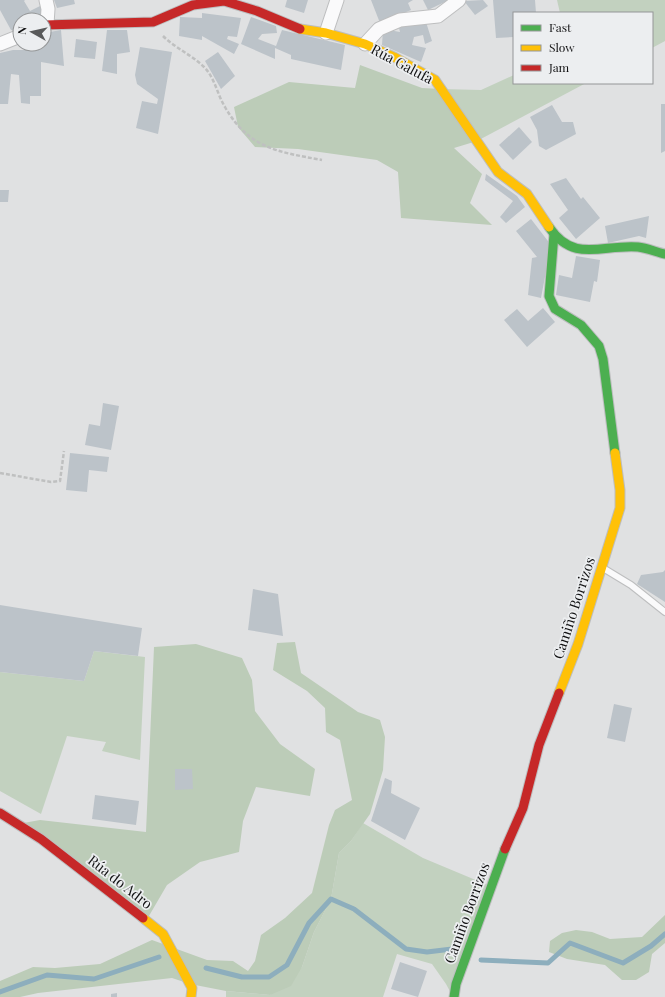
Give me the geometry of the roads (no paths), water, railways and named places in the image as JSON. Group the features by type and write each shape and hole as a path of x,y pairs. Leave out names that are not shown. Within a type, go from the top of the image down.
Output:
{"street":[{"path":"46,0 47,12"},
{"path":"326,33 337,0"},
{"path":"365,44 379,29 400,20 438,16 459,0"},
{"name":"Rúa Galufa","path":"52,24 153,22 189,2 224,2 257,11 302,30 326,33 365,44 394,57 435,80 498,172 527,194 554,234 569,247 593,250 638,247 665,254"},
{"path":"0,44 12,39"},
{"name":"Camiño Borrizos","path":"454,997 456,984 497,868 523,808 539,745 578,644 620,508 620,490 603,359 599,346 581,325 555,309 549,296 554,234"},
{"name":"Rúa do Adro","path":"0,813 41,838 163,934 192,988 191,997"}],"lane":[{"path":"602,567 631,585 665,612"}],"waterway":[{"path":"206,968 242,977 269,977 287,965 309,923 331,899 354,909 406,949 427,952 452,949"},
{"path":"481,960 548,963 570,943 623,963 651,946 665,934"},
{"path":"0,992 47,975 94,979 159,957"}]}
